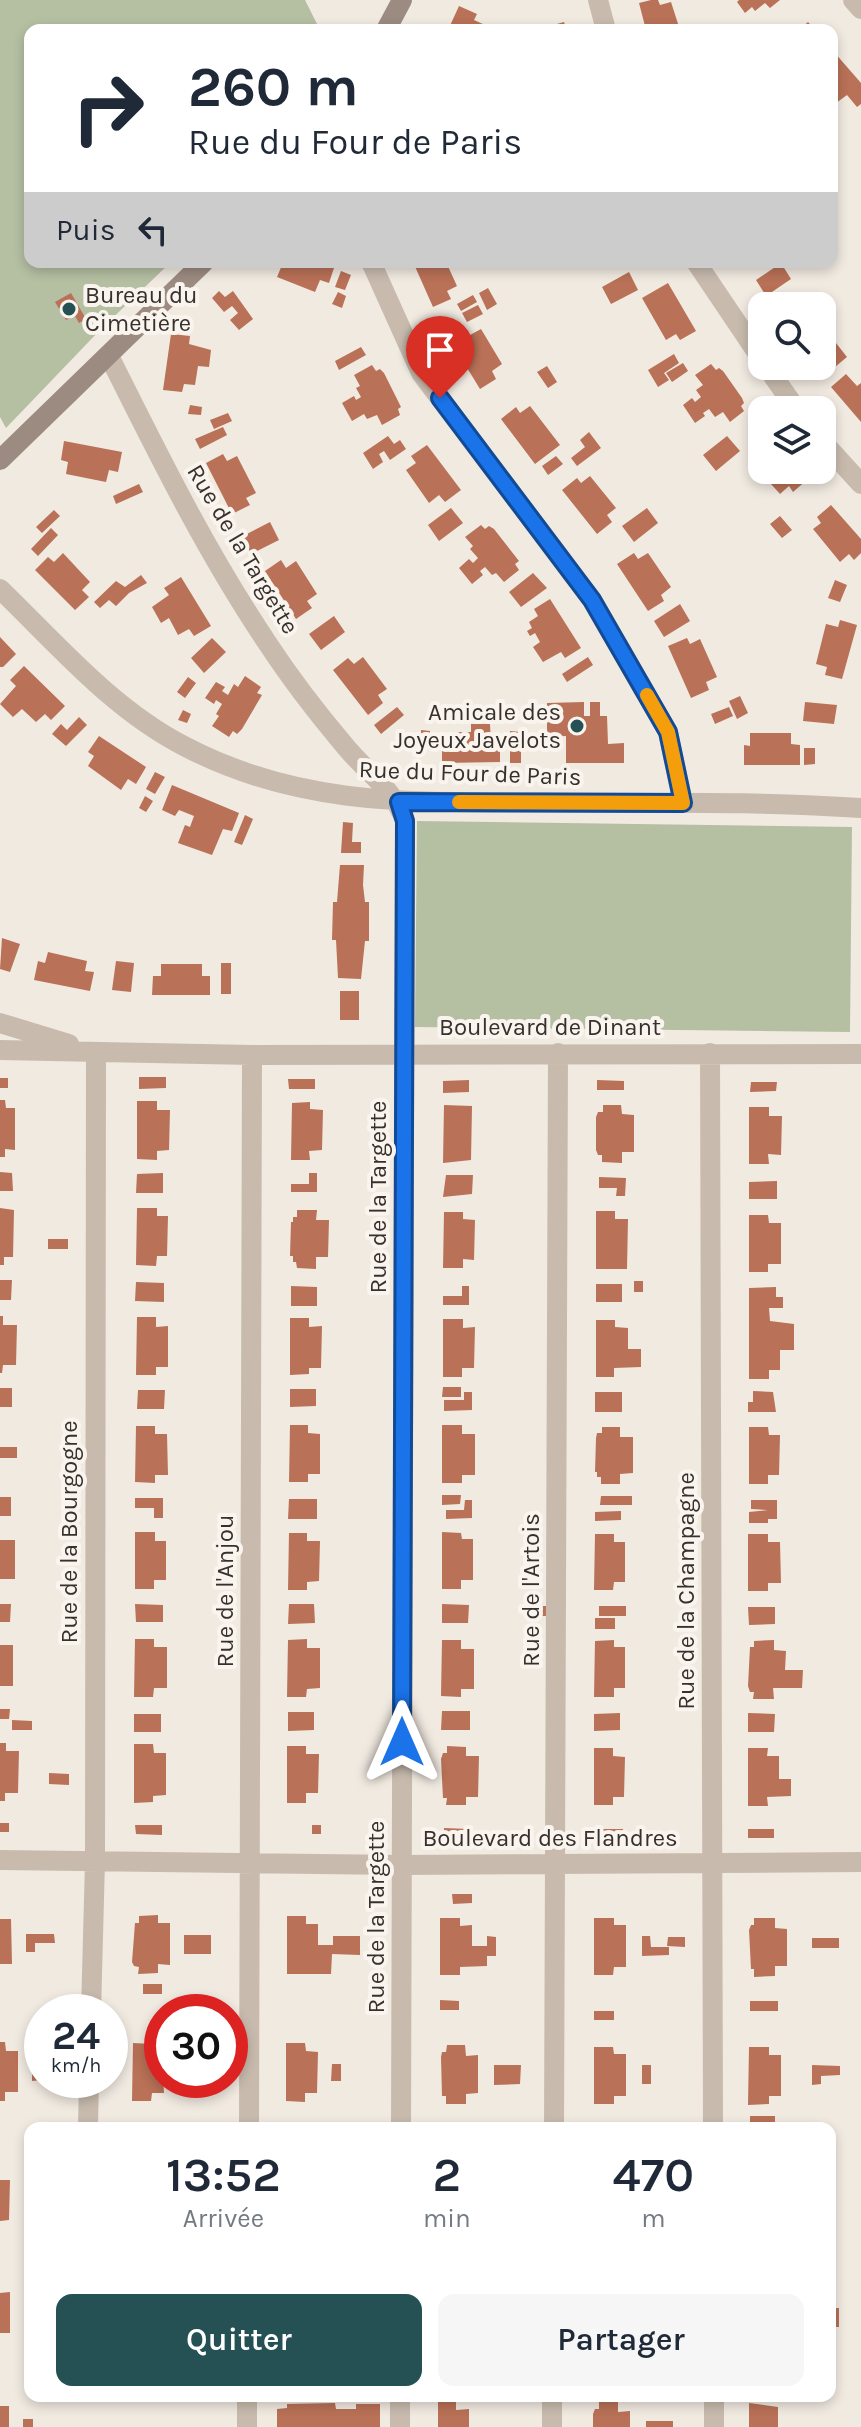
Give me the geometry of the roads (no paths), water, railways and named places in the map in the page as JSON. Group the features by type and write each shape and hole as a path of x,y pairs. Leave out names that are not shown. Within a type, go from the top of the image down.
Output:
{"street":[{"path":"389,24 402,0"},
{"path":"598,0 604,24"},
{"path":"853,0 861,9"},
{"path":"0,460 198,268"},
{"path":"374,268 421,373 592,600 638,679 668,732 683,803"},
{"path":"700,268 748,339"},
{"name":"Rue de la Targette","path":"109,356 178,495 231,587 269,646 345,747 399,802 405,821 401,2122"},
{"path":"836,456 861,484"},
{"name":"Rue du Four de Paris","path":"0,589 106,692 137,717 182,745 221,764 275,783 324,793 399,802 683,803 861,808"},
{"name":"Boulevard de Dinant","path":"0,1023 96,1052"},
{"name":"Boulevard de Dinant","path":"0,1050 252,1055 861,1054"},
{"name":"Rue de la Bourgogne","path":"91,1994 95,1861 96,1052"},
{"name":"Rue de l'Artois","path":"554,2122 558,1053"},
{"name":"Rue de la Champagne","path":"710,1053 713,2122"},
{"name":"Rue de l'Anjou","path":"249,2122 252,1055"},
{"name":"Boulevard des Flandres","path":"0,1860 402,1865 861,1862"},
{"path":"88,2122 89,2098"},
{"path":"247,2402 247,2427"},
{"path":"400,2402 400,2427"},
{"path":"552,2402 552,2427"},
{"path":"714,2402 714,2427"}],"place":[{"name":"Bureau du Cimetière","path":"69,309"},
{"name":"Amicale des Joyeux Javelots","path":"577,726"}]}
